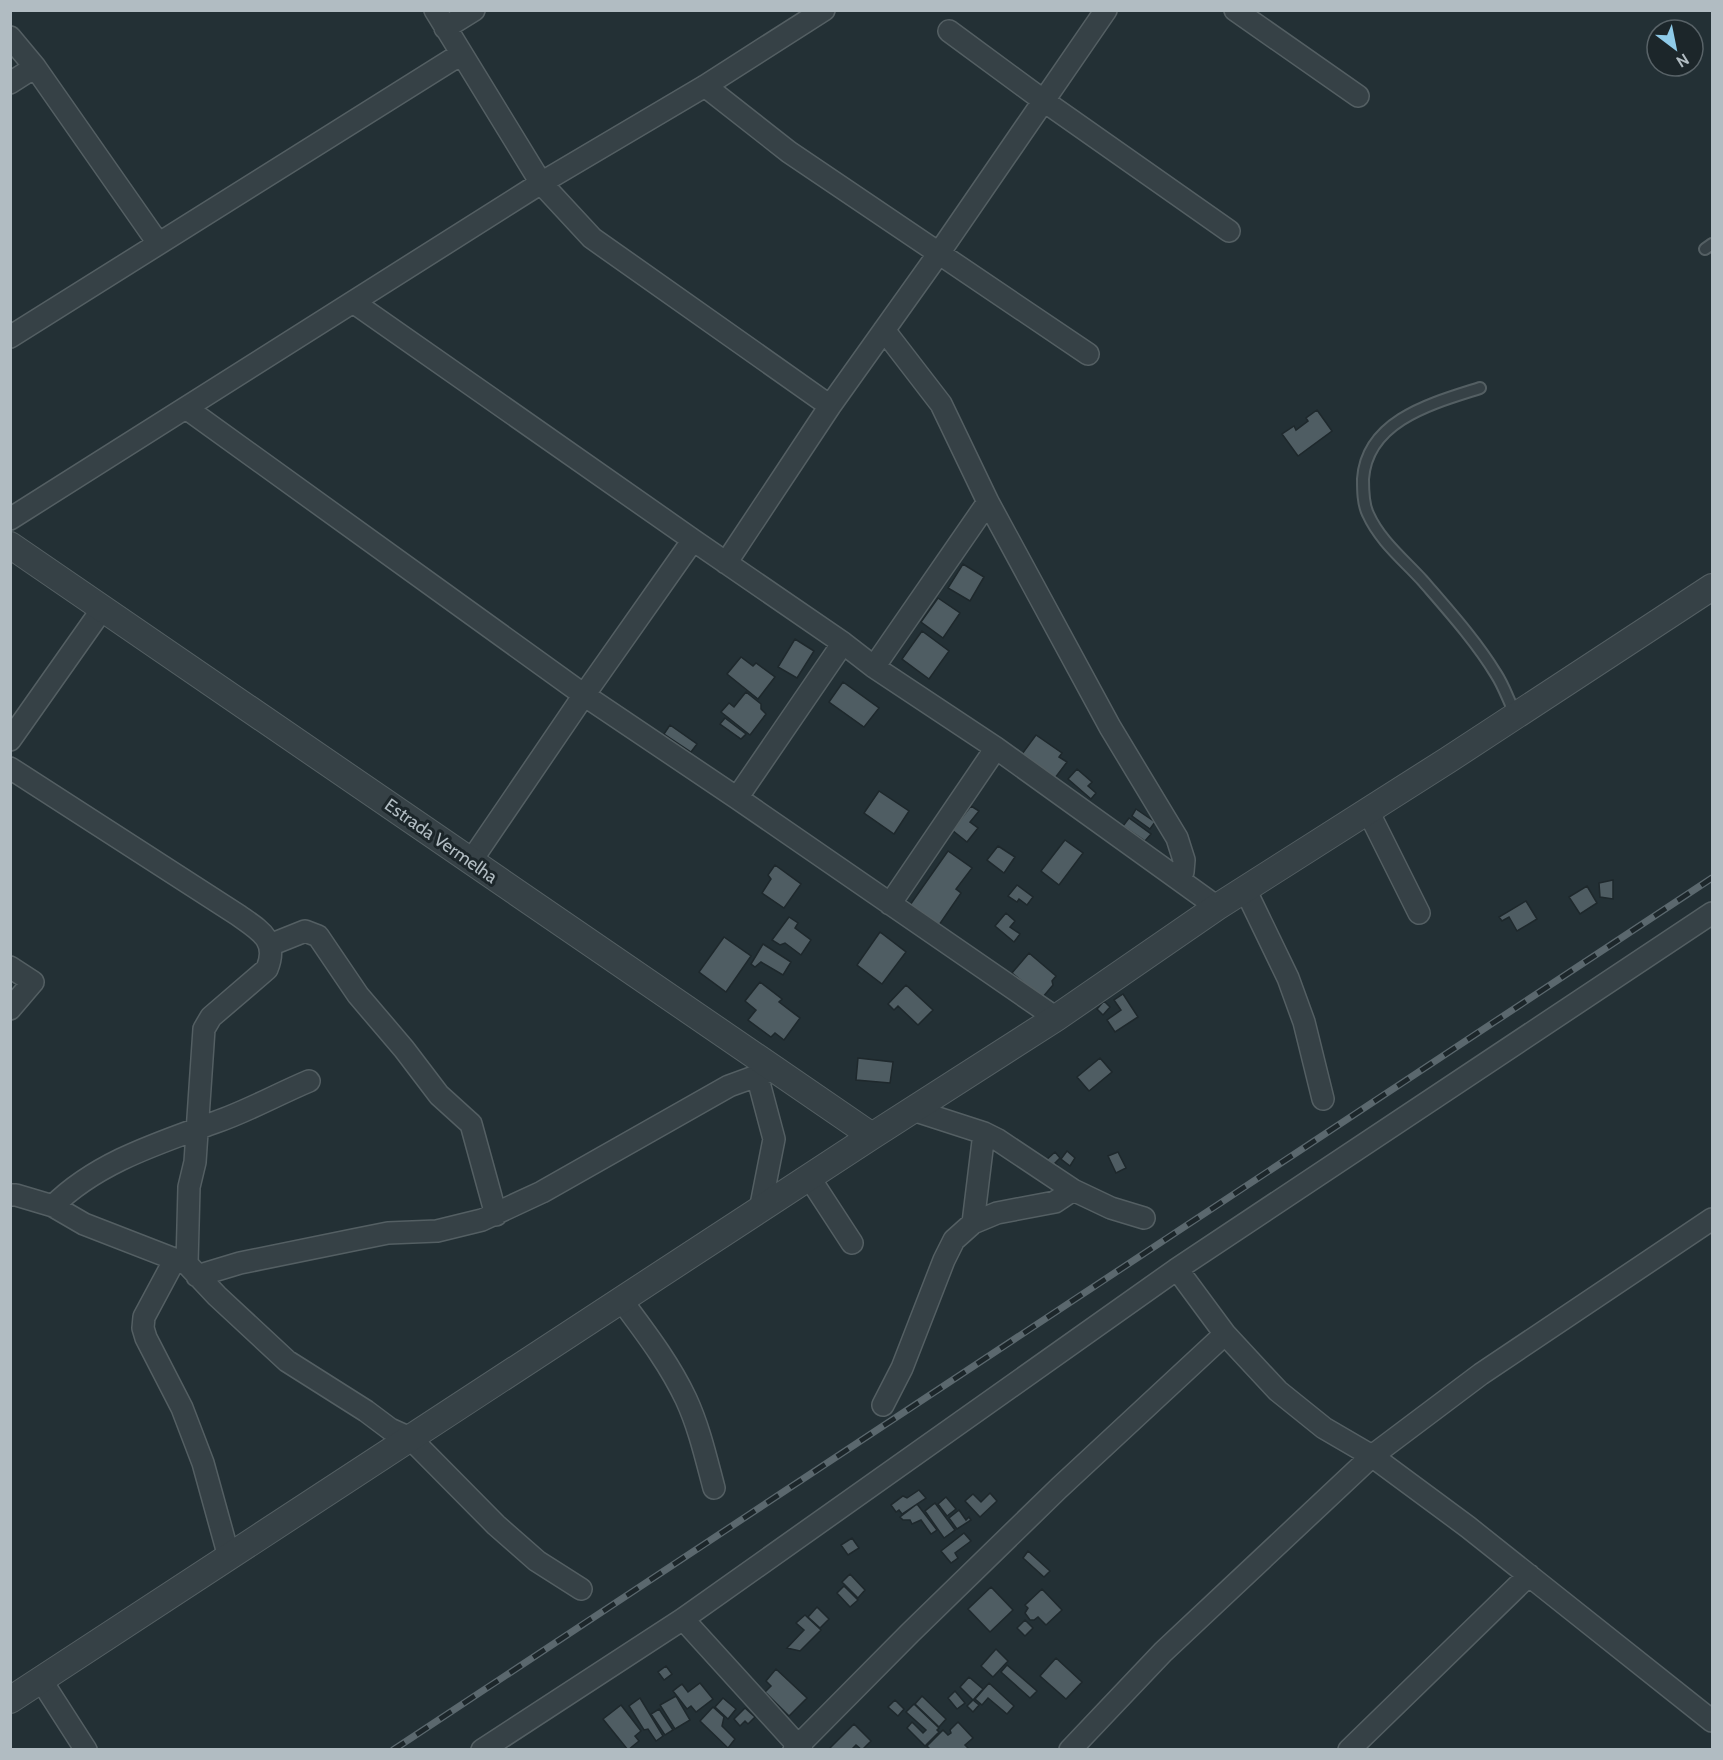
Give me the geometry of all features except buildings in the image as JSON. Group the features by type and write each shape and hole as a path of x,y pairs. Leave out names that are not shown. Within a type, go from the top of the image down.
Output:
{"street":[{"path":"474,10 440,19 541,183 592,238 830,406"},
{"path":"10,519 541,183 705,86 824,10"},
{"path":"726,563 830,406 939,254 1106,10"},
{"path":"1235,10 1358,96"},
{"path":"949,31 1229,231"},
{"path":"10,37 35,67 158,243"},
{"path":"10,337 461,54"},
{"path":"10,82 35,67"},
{"path":"705,86 789,152 1088,354"},
{"path":"353,302 843,643 874,667 996,748 1217,907"},
{"path":"884,330 941,404 988,502 1110,727 1177,838 1184,860 1183,872 1178,879"},
{"path":"186,408 584,695 1056,1018"},
{"path":"874,667 988,502"},
{"path":"471,861 693,540"},
{"name":"Estrada Vermelha","path":"10,545 471,861 765,1072 872,1136"},
{"path":"10,1700 1056,1018 1217,907 1713,587"},
{"path":"10,740 103,608"},
{"path":"737,798 843,643"},
{"path":"890,904 996,748"},
{"path":"10,768 238,915 266,937 270,945 271,960 267,969 211,1017 204,1029 195,1162 189,1187 186,1267 144,1317 143,1328 182,1408 203,1463 229,1557"},
{"path":"1368,811 1419,913"},
{"path":"1245,889 1288,978 1304,1022 1323,1099"},
{"path":"482,1749 683,1619 1177,1269 1713,913"},
{"path":"270,945 305,931 318,936 358,995 405,1049 439,1095 471,1124 496,1215"},
{"path":"10,967 33,982 10,1009"},
{"path":"186,1267 240,1263 388,1233 437,1231 496,1215 594,1163 729,1086 765,1072 774,1139 760,1210"},
{"path":"53,1206 71,1188 135,1153 218,1122 309,1081"},
{"path":"913,1110 984,1133 1073,1190 1111,1208 1144,1218"},
{"path":"973,1223 984,1133"},
{"path":"809,1178 852,1244"},
{"path":"884,1405 902,1368 954,1240 973,1223 997,1213 1055,1202 1073,1190"},
{"path":"10,1196 16,1195 53,1206 84,1224 186,1267 287,1361 390,1429 410,1438 496,1526 537,1561 581,1589"},
{"path":"1070,1749 1163,1652 1372,1456 1481,1374 1713,1219"},
{"path":"1177,1269 1225,1334 1278,1391 1324,1428 1372,1456 1529,1575 1713,1720"},
{"path":"622,1301 666,1362 687,1400 714,1488"},
{"path":"683,1619 798,1748 910,1633 1050,1496 1225,1334"},
{"path":"1360,1746 1529,1575"},
{"path":"40,1680 86,1749"}],"lane":[{"path":"1480,388 1434,403 1405,416 1377,438 1364,465 1363,488 1367,513 1376,529 1430,590 1497,675 1516,716"}],"railway":[{"path":"393,1750 1712,878"}]}
